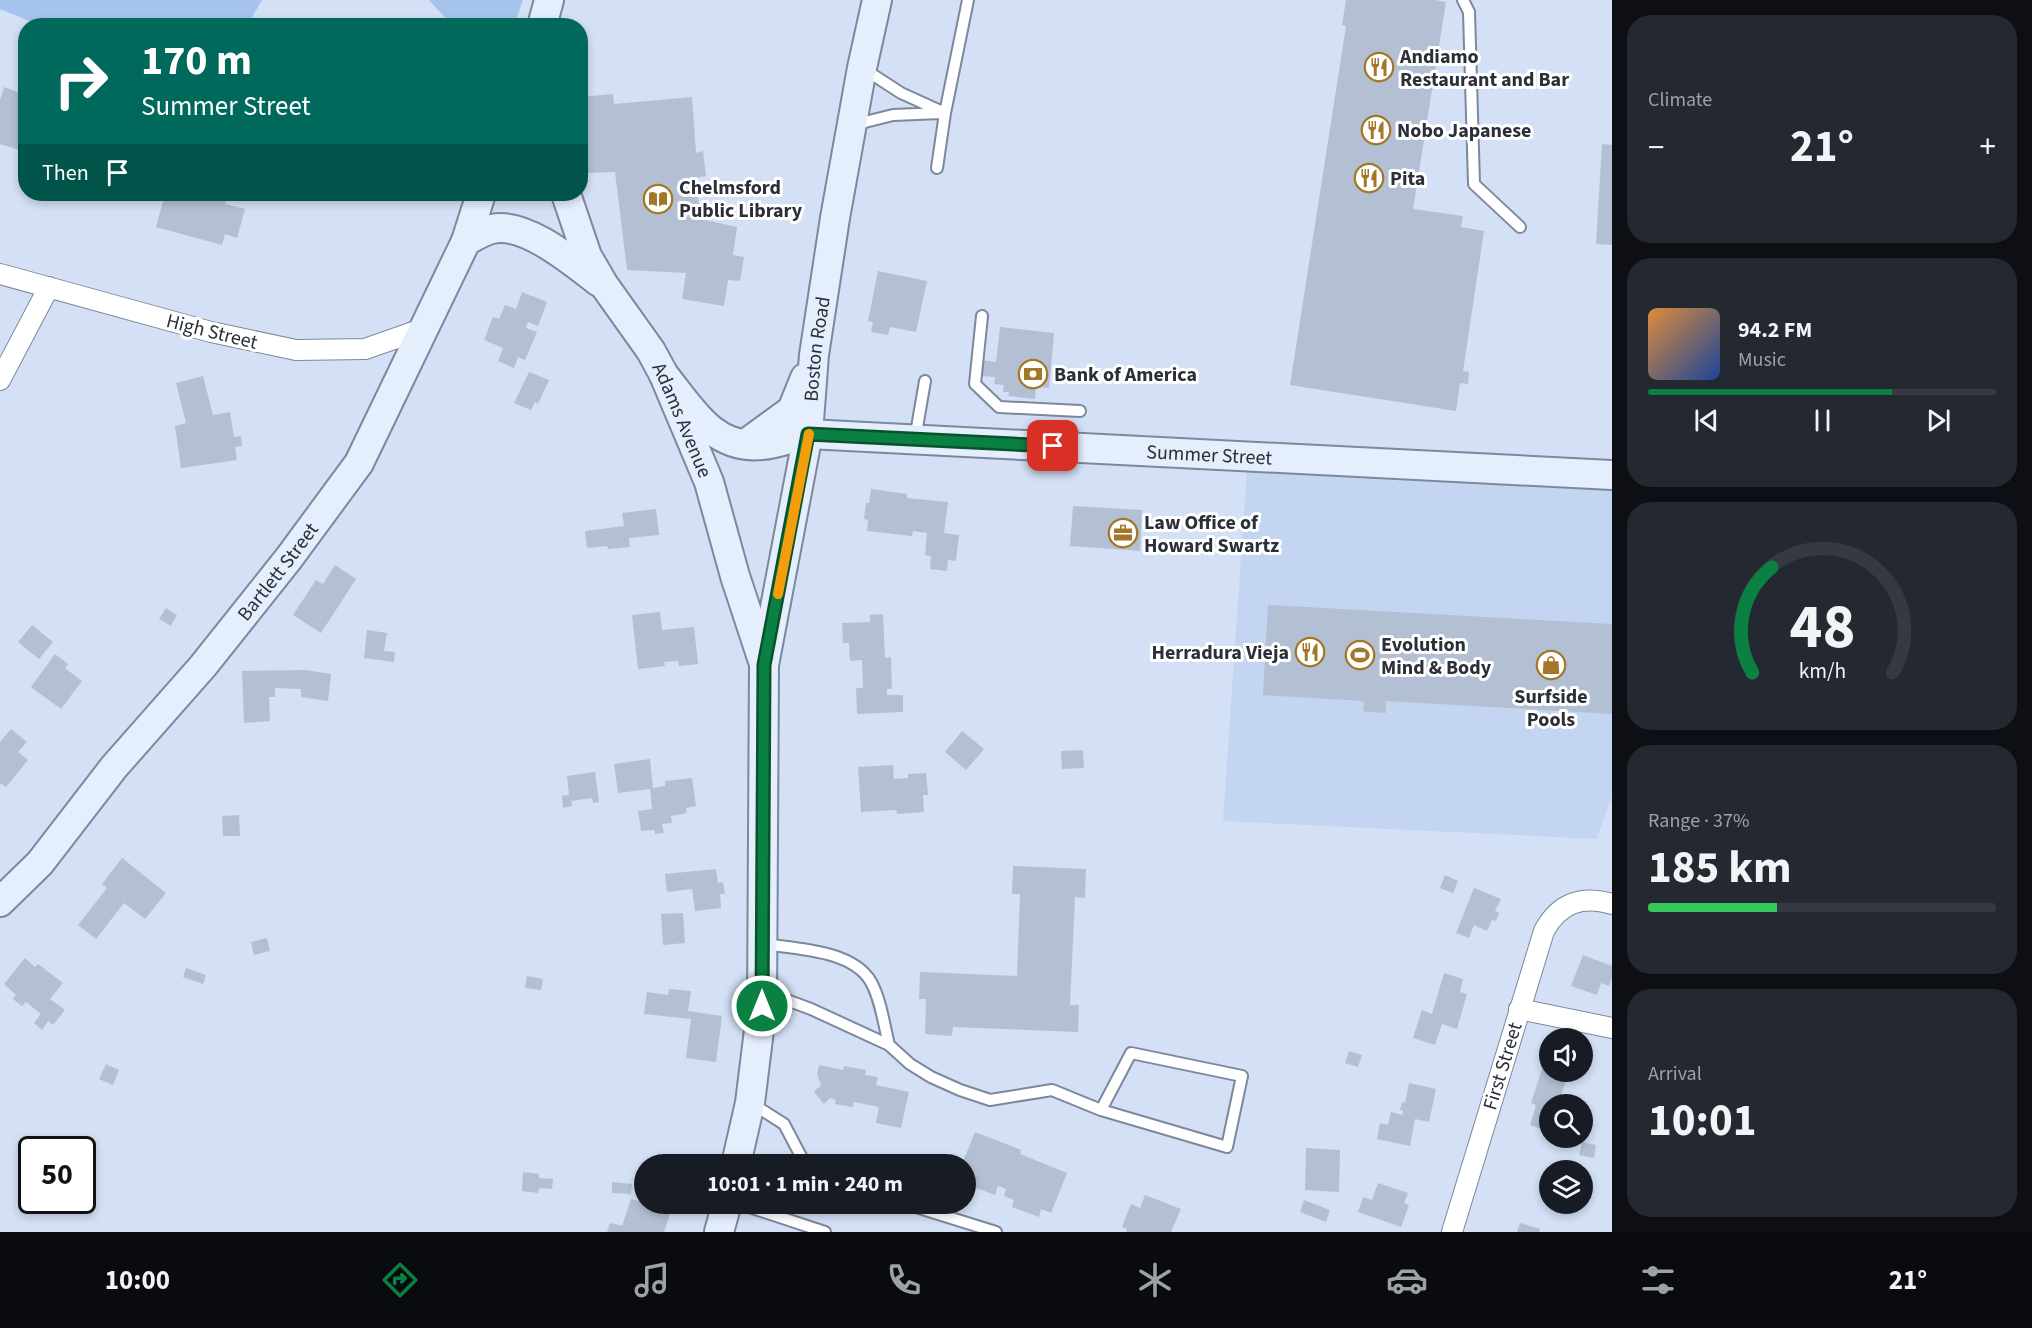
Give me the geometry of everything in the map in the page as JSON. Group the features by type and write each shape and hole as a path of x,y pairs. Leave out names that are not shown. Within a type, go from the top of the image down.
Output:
{"main road":[{"path":"544,18 549,0"},
{"name":"Boston Road","path":"738,1154 750,1103 762,991 764,665 808,434 814,355 835,218 862,68 878,0"},
{"name":"Bartlett Street","path":"0,902 40,863 114,767 203,666 289,558 359,463 466,241 479,201"},
{"name":"Adams Avenue","path":"568,201 587,256 604,285 651,351 664,375 709,482 735,576 764,665"},
{"path":"466,241 493,229 521,231 550,246 604,285"},
{"path":"664,375 706,426 725,440 744,445 792,410 814,355"},
{"name":"Summer Street","path":"744,445 764,445 808,434 1612,475"},
{"path":"719,1232 724,1214"}],"street":[{"name":"High Street","path":"0,274 211,332 296,351 365,348 425,328"},
{"path":"0,380 49,287"},
{"name":"First Street","path":"1452,1232 1544,931 1555,914 1576,902 1599,900 1612,904"},
{"path":"1519,1009 1612,1028"}],"lane":[{"path":"937,168 945,113 968,0"},
{"path":"1463,0 1469,12 1473,184 1520,227"},
{"path":"862,68 901,93 945,113"},
{"path":"853,125 893,114 945,113"},
{"path":"982,316 975,384 999,407 1080,411"},
{"path":"915,439 925,381"},
{"path":"762,944 841,958 861,968 872,983 889,1045"},
{"path":"762,991 811,1009 889,1045 910,1064 931,1077 960,1090 990,1100 1052,1090 1101,1110 1227,1147 1242,1076 1131,1053 1101,1110"},
{"path":"750,1103 784,1124 800,1154"},
{"path":"770,1214 825,1232"},
{"path":"938,1214 996,1232"}],"shaded area":[{"path":"0,0 262,0 252,18 22,18 0,9"},
{"path":"429,0 523,0 517,18 446,18"},
{"path":"1247,470 1612,489 1612,795 1597,839 1223,821"}],"building":[{"path":"1346,0 1446,2 1413,209 1463,216 1461,227 1484,231 1463,371 1469,372 1468,384 1460,383 1456,411 1290,385 1346,26 1342,25"},
{"path":"4,87 18,92 18,150 0,144 0,100"},
{"name":"Chelmsford Public Library","path":"613,94 614,104 692,97 696,153 703,151 706,176 695,178 701,219 737,227 733,255 744,257 740,281 728,280 724,306 682,299 686,273 627,270 615,172 588,173 588,96"},
{"path":"1602,144 1612,145 1612,245 1596,244"},
{"path":"163,201 226,201 225,204 245,209 237,238 225,234 222,245 156,227"},
{"path":"878,271 927,281 916,332 890,327 888,335 871,332 873,322 868,321"},
{"path":"522,292 547,302 538,326 528,322 526,328 537,332 525,360 518,357 514,368 498,361 503,348 484,340 493,317 499,319 505,305 516,309"},
{"path":"1000,327 1054,333 1049,388 1036,387 1035,399 1008,396 1009,392 1003,392 1004,385 994,384 995,377 980,376 982,360 996,362"},
{"path":"529,372 549,380 538,404 535,402 531,410 514,403"},
{"path":"203,376 213,415 230,412 234,437 241,436 242,446 235,447 237,460 181,468 175,426 186,423 176,383"},
{"path":"871,489 907,494 907,498 948,502 944,533 959,535 956,561 948,560 947,571 930,569 931,556 925,555 927,533 913,531 912,536 867,531 868,520 864,519"},
{"path":"1073,506 1142,510 1140,551 1070,546"},
{"path":"656,509 659,535 629,538 630,547 587,548 585,531 624,526 622,513"},
{"path":"335,565 356,579 321,633 293,615 316,580 323,584"},
{"path":"1268,605 1612,624 1612,714 1386,701 1386,713 1363,711 1364,701 1263,695"},
{"path":"166,608 177,615 171,626 159,619"},
{"path":"660,612 662,630 694,627 698,664 679,666 678,661 664,662 665,666 638,669 632,615"},
{"path":"883,614 885,658 891,657 892,689 887,689 887,695 903,695 903,712 857,714 856,688 863,688 862,660 850,661 849,643 843,643 842,623 870,622 870,615"},
{"path":"32,625 53,642 39,659 18,642"},
{"path":"367,630 387,633 384,651 395,652 394,662 364,658"},
{"path":"55,654 68,664 65,668 82,681 61,709 31,687"},
{"path":"306,670 331,674 328,701 301,697 301,689 275,688 275,697 269,697 270,721 244,723 242,671"},
{"path":"11,729 27,742 18,752 28,760 6,787 0,783 0,742"},
{"path":"962,731 984,749 966,770 945,752"},
{"path":"1083,750 1084,768 1062,769 1061,751"},
{"path":"650,759 653,788 665,786 665,781 692,778 696,806 686,808 687,813 671,816 672,823 662,824 664,833 655,834 655,830 641,831 638,811 652,809 650,789 618,793 614,764"},
{"path":"893,765 894,779 908,778 908,774 926,773 928,795 923,795 924,812 897,814 896,810 861,812 858,767"},
{"path":"595,772 599,802 593,803 592,798 571,801 572,806 563,808 562,796 569,795 567,776"},
{"path":"239,815 240,836 223,836 222,816"},
{"path":"122,858 166,893 145,919 124,903 96,939 78,925 107,888 102,884"},
{"path":"1013,866 1086,869 1085,898 1075,897 1070,1005 1079,1005 1078,1032 953,1027 952,1036 925,1034 926,999 919,999 920,972 1017,976 1020,894 1012,894"},
{"path":"716,869 718,883 723,882 725,894 720,894 721,908 695,911 692,889 667,892 665,874"},
{"path":"1445,875 1458,881 1453,893 1440,888"},
{"path":"1474,888 1501,899 1495,911 1499,913 1496,921 1492,920 1487,931 1474,925 1469,938 1456,933"},
{"path":"683,913 685,943 663,945 661,914"},
{"path":"267,938 270,951 254,955 251,942"},
{"path":"1583,955 1612,966 1609,986 1601,983 1597,995 1571,986"},
{"path":"25,958 35,967 38,964 63,983 50,999 65,1010 53,1025 48,1021 42,1030 34,1023 41,1014 26,1002 22,1006 13,999 16,995 4,984"},
{"path":"186,968 206,975 203,984 183,977"},
{"path":"1444,973 1463,979 1460,992 1467,994 1457,1029 1442,1024 1435,1045 1413,1038 1422,1010 1432,1014"},
{"path":"527,976 543,979 541,990 525,988"},
{"path":"669,989 691,991 688,1011 722,1016 716,1062 686,1058 691,1019 644,1014 647,992 668,995"},
{"path":"1349,1051 1362,1055 1358,1067 1345,1063"},
{"path":"106,1064 119,1070 113,1085 99,1079"},
{"path":"819,1065 843,1070 844,1066 866,1070 865,1075 878,1077 876,1085 909,1092 901,1128 876,1123 879,1107 854,1102 853,1107 835,1104 836,1100 830,1098 824,1104 814,1092 821,1085 817,1074"},
{"path":"1539,1078 1539,1082 1565,1082 1561,1094 1539,1094 1539,1128 1530,1125 1536,1105 1531,1103"},
{"path":"1409,1083 1436,1089 1429,1122 1415,1119 1410,1146 1377,1139 1380,1123 1388,1125 1391,1112 1403,1115 1403,1111 1400,1110 1402,1102 1405,1103"},
{"path":"975,1132 1021,1150 1020,1154 1067,1173 1051,1213 1041,1209 1039,1217 1012,1207 1014,1200 1004,1196 1006,1189 998,1186 995,1195 976,1188 976,1154 966,1154"},
{"path":"1593,1144 1596,1145 1594,1158 1579,1155 1581,1148 1593,1148"},
{"path":"1306,1148 1340,1150 1339,1192 1305,1190"},
{"path":"523,1172 539,1174 539,1178 553,1179 552,1189 539,1188 538,1193 522,1191"},
{"path":"612,1182 632,1184 631,1194 612,1193"},
{"path":"1378,1183 1408,1193 1404,1203 1409,1205 1401,1227 1358,1212 1363,1197 1372,1200"},
{"path":"1145,1195 1181,1209 1171,1232 1126,1232 1127,1229 1122,1227 1131,1204 1140,1208"},
{"path":"631,1199 634,1200 634,1214 670,1214 664,1232 607,1232 610,1223 622,1226"},
{"path":"1304,1200 1330,1210 1326,1222 1300,1212"},
{"path":"1520,1223 1540,1229 1539,1232 1517,1232"}],"slow traffic":[{"path":"778,594 809,434"}],"place":[{"name":"Andiamo Restaurant and Bar","path":"1379,67"},
{"name":"Nobo Japanese","path":"1376,130"},
{"name":"Pita","path":"1369,178"},
{"name":"Chelmsford Public Library","path":"658,199"},
{"name":"Bank of America","path":"1033,374"},
{"name":"Law Office of Howard Swartz","path":"1123,533"},
{"name":"Herradura Vieja","path":"1310,652"},
{"name":"Evolution Mind & Body","path":"1360,655"},
{"name":"Surfside Pools","path":"1551,665"}],"route":[{"path":"762,1006 764,665 808,434 1053,446"}]}
